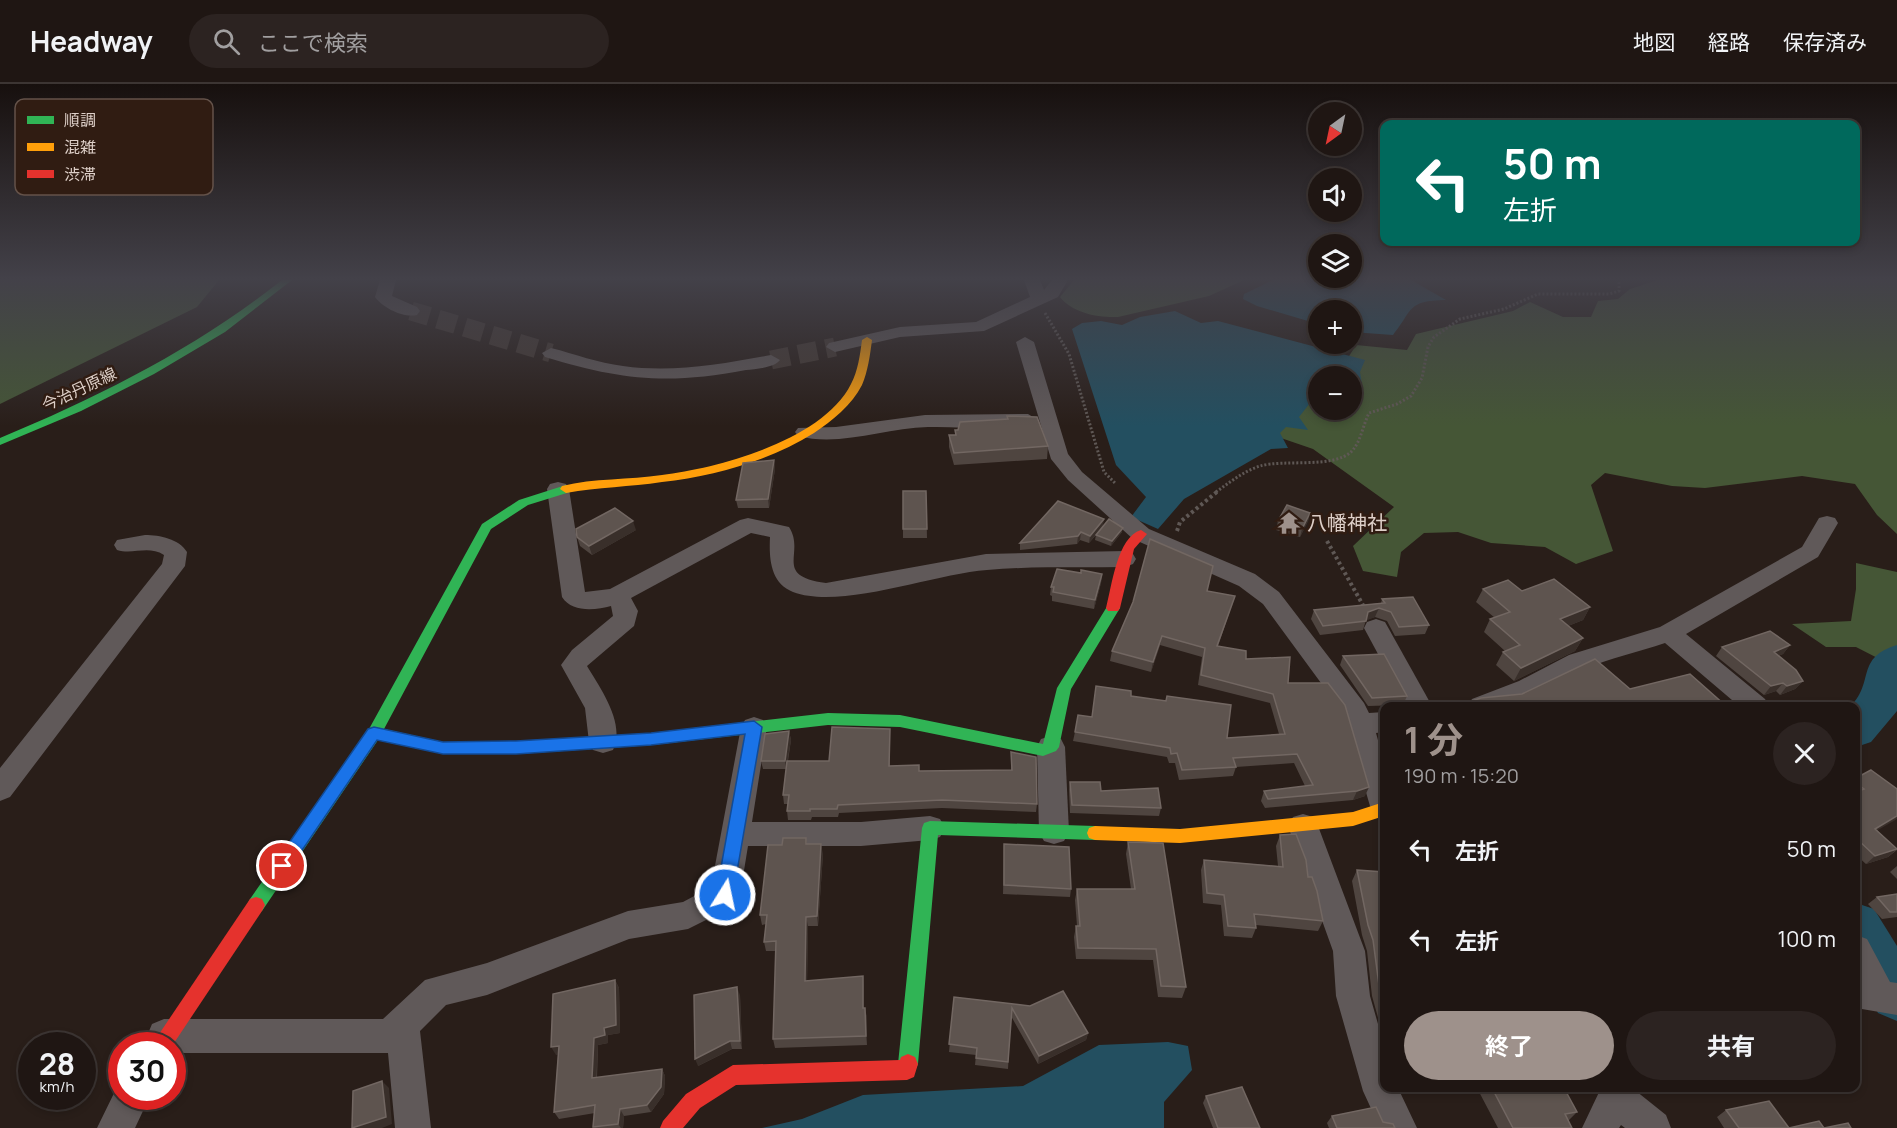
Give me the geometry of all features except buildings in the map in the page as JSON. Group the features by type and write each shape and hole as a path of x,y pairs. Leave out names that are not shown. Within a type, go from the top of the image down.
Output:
{"street":[{"name":"今治丹原線","path":"0,442 119,389 165,365 223,329"},
{"path":"835,346 900,332 951,329"},
{"path":"168,1032 374,733 486,527 503,511 530,497 558,489 636,483 710,471 744,460 805,432 847,400 859,383 865,366 867,340"},
{"path":"1025,342 1058,455 1075,476 1141,534 1172,535 1247,580 1271,598 1355,710 1372,724 1380,780"},
{"path":"551,353 621,372 648,375 706,373 771,360"},
{"path":"805,432 836,433 925,421 1048,421"},
{"path":"558,489 574,597 578,600 602,600 618,594 747,525 781,532 780,564 786,577 804,589 826,591 986,562 1125,559"},
{"path":"1491,702 1528,688 1578,662 1669,633 1810,552 1827,523"},
{"path":"1054,832 1051,747 1064,688 1112,611 1128,548 1141,534"},
{"path":"0,789 174,566 176,552 165,544 147,541 125,545"},
{"path":"603,742 598,708 574,665 581,656 625,620 626,611 618,594"},
{"path":"1376,628 1417,702"},
{"path":"1669,633 1751,702"},
{"path":"374,733 443,748 516,748 603,742 828,719 900,721 1043,750 1051,747"},
{"path":"186,1040 390,1036 436,992 487,979 628,925 688,915 725,895 754,727"},
{"path":"735,834 861,834 930,828 1180,836 1304,826 1353,819 1380,809"},
{"path":"1304,826 1349,951 1353,996 1380,1088"},
{"path":"670,1128 693,1101 733,1075 908,1070 930,828"},
{"path":"1860,959 1877,995"},
{"path":"402,1025 413,1128"},
{"path":"1381,1092 1399,1128"},
{"path":"1612,1104 1653,1128"},
{"path":"115,1128 125,1110"}],"path":[{"path":"1054,329 1069,354 1104,472 1118,487"},
{"path":"1172,535 1180,522 1244,473 1262,466 1298,460 1323,460 1348,454 1356,445 1369,413 1402,402 1413,394 1422,380 1425,350 1438,332 1444,329"},
{"path":"1327,541 1376,628"}],"green space":[{"path":"0,329 153,329 0,404"},
{"path":"1438,329 1897,329 1897,534 1877,515 1855,484 1802,476 1705,488 1672,486 1605,473 1591,485 1613,551 1576,564 1545,547 1491,543 1458,532 1424,533 1401,552 1397,577 1363,571 1353,546 1394,507 1313,449 1266,433 1308,397 1308,420 1362,420 1362,366 1348,366 1346,361 1350,354 1362,354 1362,346 1407,350 1416,334"},
{"path":"1856,563 1897,572 1897,668 1856,647 1826,647 1792,624 1851,621 1856,589"}],"water":[{"path":"1072,329 1247,329 1308,345 1308,354 1342,354 1365,360 1362,367 1308,366 1308,406 1299,417 1308,430 1286,427 1280,433 1288,448 1271,449 1184,499 1158,529 1131,517 1146,497 1116,465"},
{"path":"1362,329 1397,329 1393,335 1362,333"},
{"path":"1168,1042 1188,1046 1192,1070 1164,1102 1164,1128 762,1128 802,1119 863,1095 1023,1086 1099,1045"}],"waterway":[{"path":"1860,726 1880,703 1889,666 1897,660"},
{"path":"1860,933 1897,995"}],"tunnel":[{"path":"470,329 551,353"},
{"path":"771,360 835,347"}],"traffic: fast":[{"path":"0,442 114,391 187,352 223,329"},
{"path":"256,905 374,733 486,527 524,503 566,489"},
{"path":"374,733 443,748 516,748 652,739 828,719 900,721 1043,750 1051,747 1064,688 1113,608"},
{"path":"908,1064 930,828 1095,833"}],"traffic: slow":[{"path":"566,489 698,473 748,459 799,437 822,423 841,406 855,388 862,371 867,340"},
{"path":"1095,833 1180,836 1353,819 1380,810"}],"traffic: jam":[{"path":"1113,608 1128,548 1141,534"},
{"path":"170,1032 256,905"},
{"path":"670,1128 693,1101 733,1075 907,1070 908,1064"}],"place":[{"name":"八幡神社","path":"1289,523"}],"route":[{"path":"282,866 374,733 443,748 516,748 651,739 754,727 725,895"}]}
